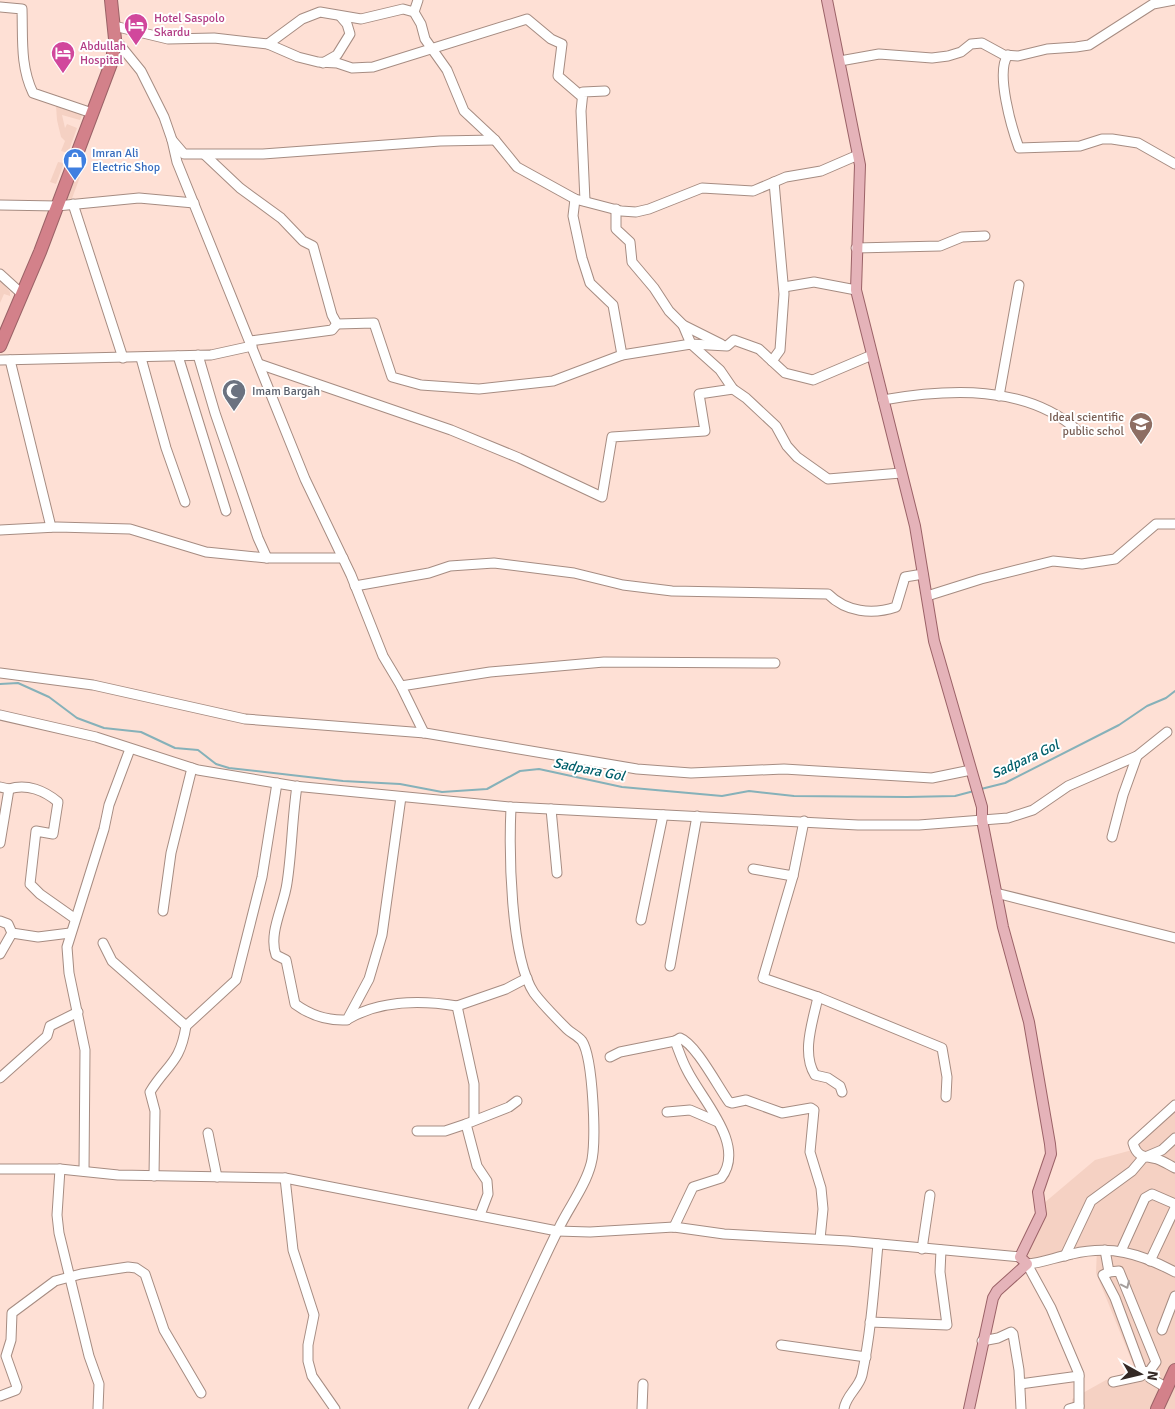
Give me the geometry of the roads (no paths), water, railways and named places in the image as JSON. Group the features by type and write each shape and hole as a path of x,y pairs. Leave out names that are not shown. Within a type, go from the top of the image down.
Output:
{"highway":[{"path":"0,346 57,206 112,61 115,39 110,3"},
{"path":"1157,1409 1175,1370"}],"main road":[{"path":"827,0 860,166 856,290 915,526 934,641 982,807 982,820 1003,927 1029,1022 1050,1144 1050,1154 1038,1192 1041,1214 1023,1261 993,1298 982,1341 969,1409"}],"street":[{"path":"414,12 418,0"},
{"path":"840,61 880,54 932,58 948,56 961,52 971,44 982,43 1008,55 1018,56 1047,49 1089,45 1153,4 1175,0"},
{"path":"0,7 22,9 22,46 27,80 33,93 92,113"},
{"path":"268,44 296,22 320,12 341,17 361,18 403,9 414,12 422,24 425,39 447,70 464,111 495,140 518,167 575,199 616,210 636,212 649,209 702,188 753,191 786,177 821,171 858,155"},
{"path":"324,62 337,55 350,34 347,24 341,17"},
{"path":"114,26 163,38 214,38 268,44 298,57 337,63 352,68 374,67 527,19 562,44 558,76 580,95"},
{"path":"115,39 141,71 164,117 177,162 305,479 343,558 383,656 401,686 424,733"},
{"path":"1008,55 1003,65 1011,128 1019,148 1080,146 1102,139 1112,139 1138,143 1175,164"},
{"path":"584,201 581,111 584,92 604,91"},
{"path":"172,140 180,152 184,154 205,155 271,154 440,141 495,140"},
{"path":"205,155 240,188 281,218 303,241 313,246 332,315 337,324"},
{"path":"772,360 780,350 784,287 774,182"},
{"path":"0,205 57,206 139,198 194,203"},
{"path":"575,199 573,216 582,258 590,284 613,305 622,355"},
{"path":"73,204 123,358"},
{"path":"616,210 616,229 630,242 632,262 654,288 669,311 683,325 724,346"},
{"path":"856,248 940,246 962,237 984,236"},
{"path":"0,274 22,294"},
{"path":"784,287 814,282 856,290"},
{"path":"999,396 1019,285"},
{"path":"0,360 211,355 251,343 332,330 337,324 374,323 392,377 421,385 444,388 479,389 553,381 622,355 691,344 727,346 734,340 759,349 785,373 812,380 872,354"},
{"path":"683,325 691,344 720,370 733,389 746,398 776,426 787,446 797,457 828,479 901,473"},
{"path":"198,355 215,413 258,538 267,558"},
{"path":"178,356 226,511"},
{"path":"142,358 166,448 185,502"},
{"path":"10,360 51,527"},
{"path":"259,364 451,430 520,458 602,497 612,437 706,431 699,394 733,389"},
{"path":"883,400 927,392 999,396 1037,404 1063,417 1078,431"},
{"path":"927,596 981,579 1052,561 1082,564 1115,558 1156,524 1175,524"},
{"path":"0,530 51,527 130,529 206,552 267,558 343,558"},
{"path":"355,586 428,573 450,566 494,563 574,573 623,585 672,590 828,594 837,603 866,612 896,607 905,577 923,574"},
{"path":"401,686 490,672 604,662 775,663"},
{"path":"0,673 93,686 245,719 424,733 655,770 691,773 784,769 932,778 972,772"},
{"path":"0,715 96,737 192,768 296,786 511,807 919,825 1008,818 1032,810 1068,786 1137,756 1167,732"},
{"path":"84,1171 85,1050 66,958 74,918 104,829 109,805 130,749"},
{"path":"1112,837 1123,794 1137,756"},
{"path":"163,911 171,852 192,768"},
{"path":"154,1176 156,1140 154,1111 150,1092 178,1057 183,1044 186,1026 236,980 262,877 277,783"},
{"path":"0,843 5,788 18,786 31,788 48,793 58,802 53,834 36,831 30,884 40,894 74,918"},
{"path":"296,786 287,885 279,911 273,948 276,956 286,960 295,1004 318,1017 336,1021 347,1020 376,1006 413,1002 457,1006 527,978"},
{"path":"347,1020 369,979 382,935 401,797"},
{"path":"473,1409 497,1364 557,1231 591,1164 593,1148 590,1069 581,1041 568,1030 535,994 527,978 514,921 511,807"},
{"path":"551,809 557,873"},
{"path":"642,920 663,815"},
{"path":"670,966 697,816"},
{"path":"804,821 793,876 763,978 818,997 942,1048 947,1077 946,1097"},
{"path":"753,869 793,876"},
{"path":"996,893 1175,938"},
{"path":"0,921 8,924 12,933"},
{"path":"12,933 38,937 70,933"},
{"path":"0,954 12,933"},
{"path":"103,943 112,961 186,1026"},
{"path":"818,997 809,1042 809,1061 815,1075 828,1078 840,1086 842,1092"},
{"path":"457,1006 474,1084 470,1122 477,1166 487,1182 488,1194 480,1215"},
{"path":"0,1078 47,1036 50,1026 78,1012"},
{"path":"610,1057 620,1052 676,1041 680,1038 685,1040 732,1104 746,1100 782,1112 794,1109 811,1108 814,1110 810,1152 821,1188 823,1208 820,1239"},
{"path":"674,1227 693,1187 717,1180 724,1174 729,1156 726,1137 687,1070 676,1041"},
{"path":"417,1131 445,1131 509,1107 517,1101"},
{"path":"1175,1105 1133,1143 1135,1149 1143,1158 1158,1160 1175,1168"},
{"path":"667,1112 690,1110 718,1122"},
{"path":"208,1133 217,1177"},
{"path":"1065,1256 1091,1201 1132,1170 1143,1158 1162,1150 1175,1138"},
{"path":"0,1169 60,1169 118,1175 285,1178 557,1231 590,1232 674,1227 724,1234 820,1239 941,1250 1023,1261 1105,1250 1121,1252 1150,1261 1175,1272"},
{"path":"60,1169 57,1215 69,1277 88,1356 99,1384 98,1409"},
{"path":"285,1178 293,1250 314,1315 308,1345 308,1361 312,1376 335,1409"},
{"path":"1121,1252 1145,1198 1152,1194 1175,1206 1150,1261"},
{"path":"922,1249 930,1195"},
{"path":"844,1409 846,1400 861,1379 866,1357 878,1244"},
{"path":"870,1322 947,1325 940,1272 941,1250"},
{"path":"1105,1250 1109,1272"},
{"path":"1023,1261 1051,1308 1079,1376 1079,1408 1069,1409"},
{"path":"0,1396 16,1390 17,1387 6,1356 11,1340 12,1313 45,1287 69,1277 128,1267 136,1268 145,1274 164,1330 201,1393"},
{"path":"1114,1382 1141,1376 1144,1374 1146,1371 1156,1362 1132,1298 1119,1271 1103,1275 1115,1298 1146,1371 1150,1378 1167,1388"},
{"path":"1162,1330 1175,1296"},
{"path":"982,1341 998,1338 1011,1332 1015,1342 1021,1409"},
{"path":"781,1345 866,1357"},
{"path":"1020,1384 1079,1376"},
{"path":"642,1409 643,1384"}],"waterway":[{"name":"Sadpara Gol","path":"0,684 18,683 49,697 77,718 104,728 141,732 175,748 198,750 216,764 229,768 343,781 400,784 442,792 487,789 520,771 539,769 622,787 722,796 749,791 794,796 907,797 955,796 974,791"},
{"name":"Sadpara Gol","path":"981,789 1005,783 1119,725 1147,706 1166,698 1175,691"}],"place":[{"name":"Hotel Saspolo Skardu","path":"136,46"},
{"name":"Abdullah Hospital","path":"63,74"},
{"name":"Imran Ali Electric Shop","path":"75,181"},
{"name":"Imam Bargah","path":"234,412"},
{"name":"Ideal scientific public schol","path":"1141,445"}]}
